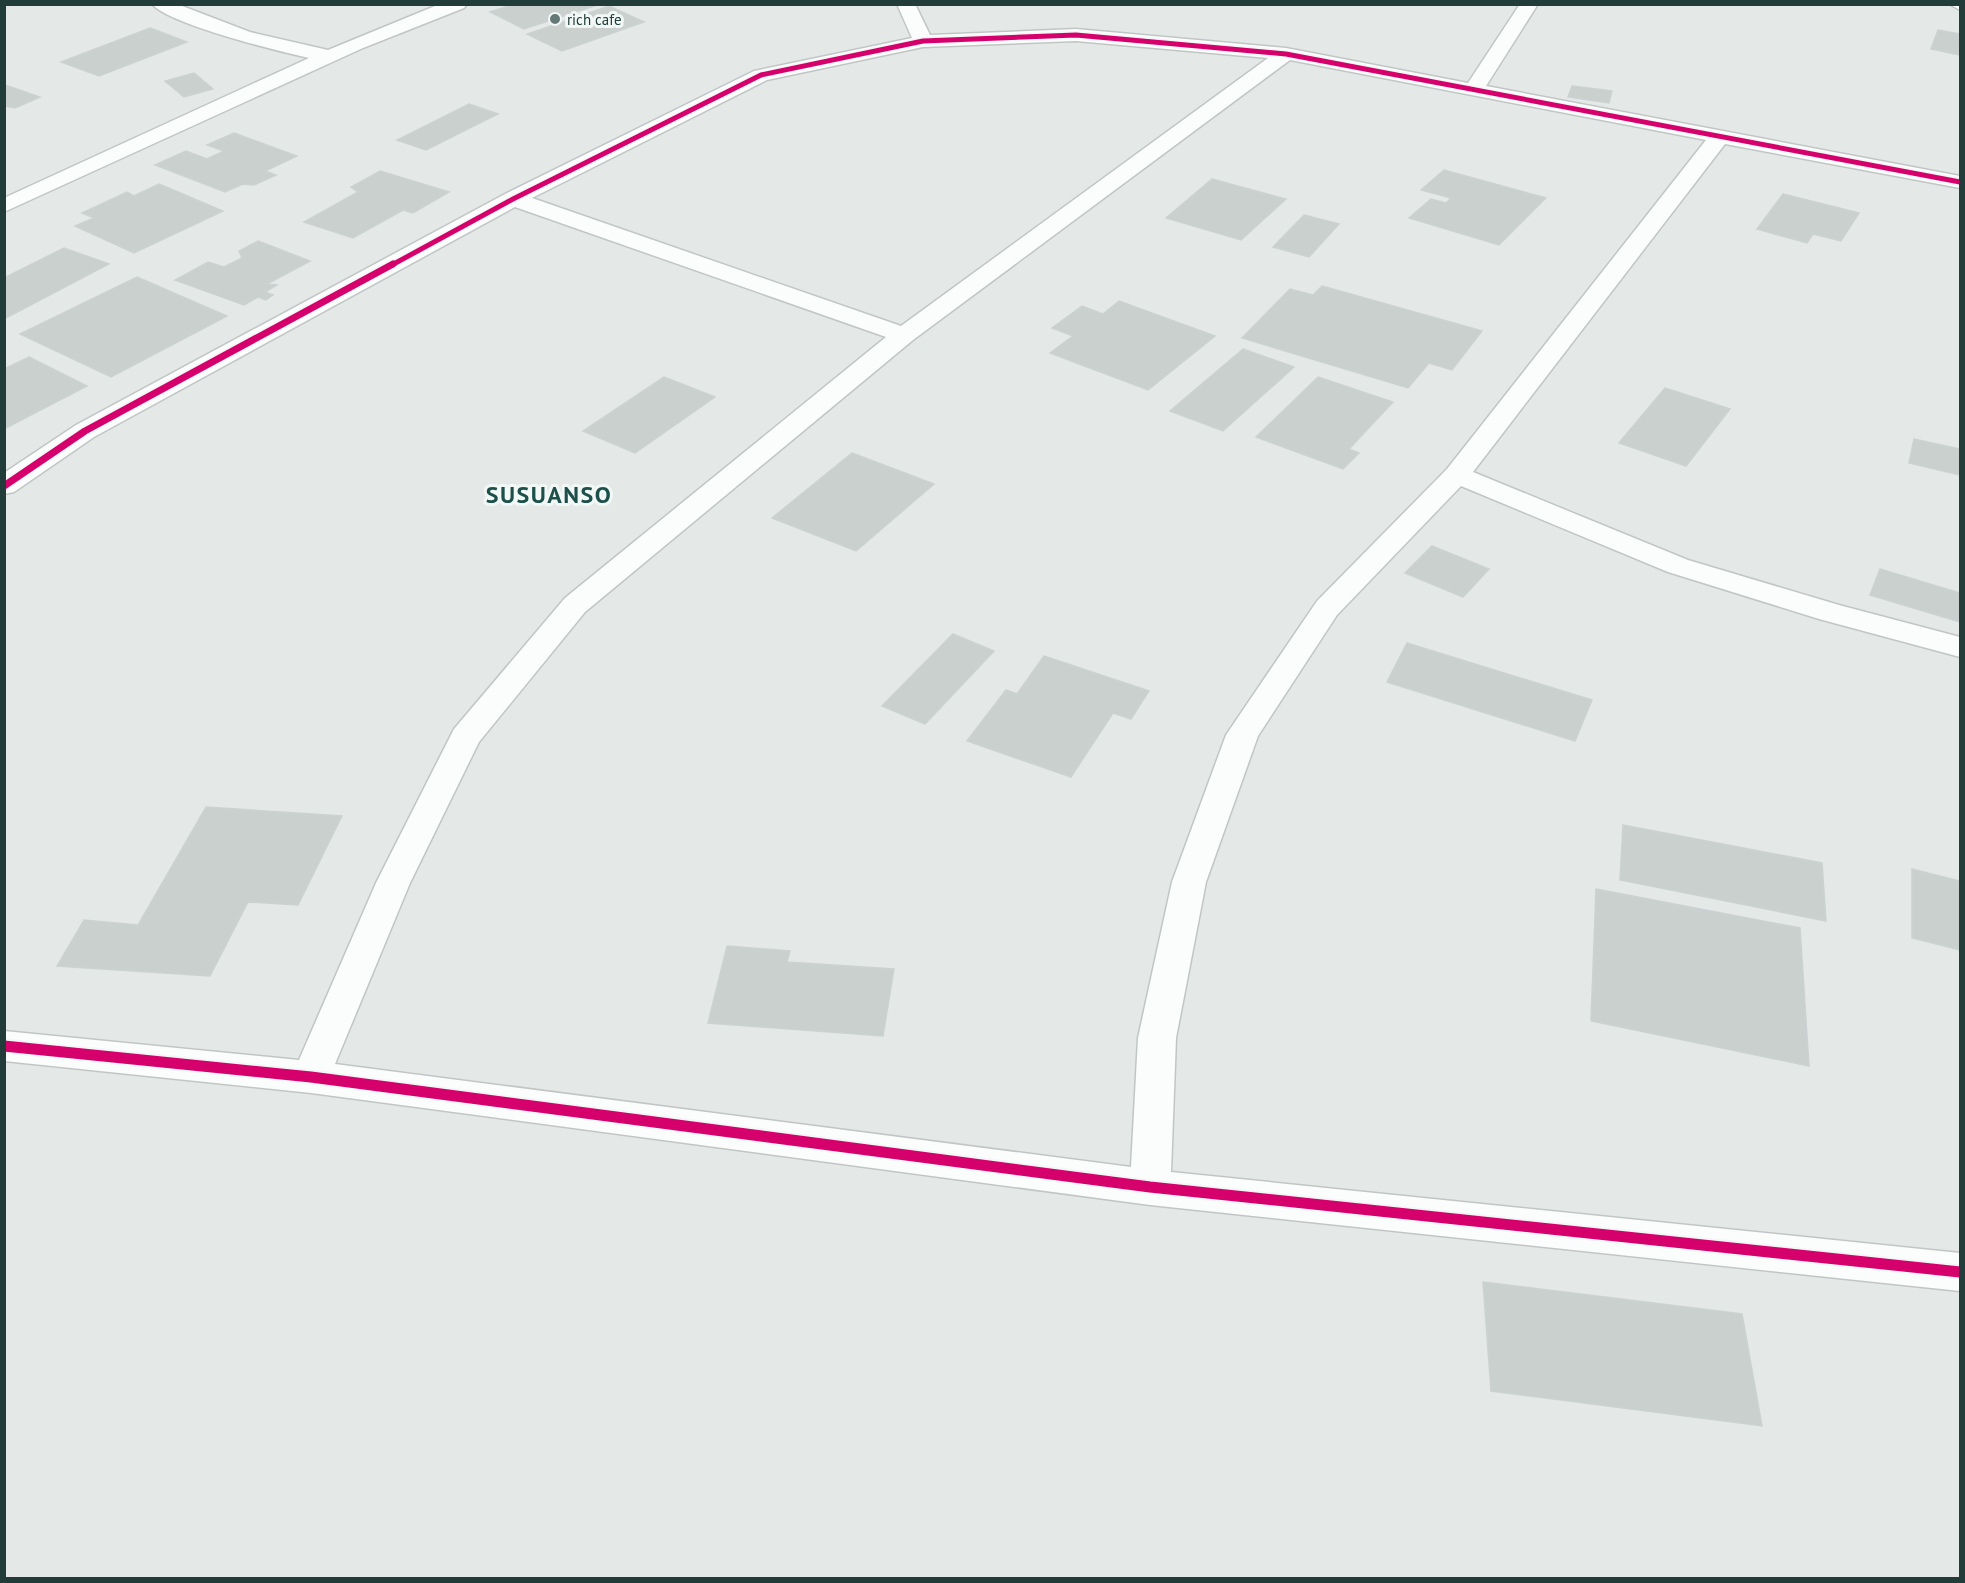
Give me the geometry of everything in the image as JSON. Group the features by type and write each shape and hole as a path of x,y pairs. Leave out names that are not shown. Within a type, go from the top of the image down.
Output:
{"street":[{"path":"161,4 209,24 280,47 330,56"},
{"path":"4,206 330,56 458,4"},
{"path":"906,4 923,41"},
{"path":"1473,90 1529,4"},
{"path":"4,486 85,431 513,199 761,75 923,41 1076,35 1286,54 1960,182"},
{"path":"311,1077 393,883 465,736 575,605 904,335 1286,54"},
{"path":"1150,1187 1157,1038 1182,915 1189,882 1242,735 1327,608 1457,475 1719,137"},
{"path":"513,199 904,335"},
{"path":"1457,475 1678,566 1829,612 1960,647"},
{"path":"4,1046 311,1077 1150,1187 1960,1272"}],"building":[{"path":"515,4 597,5 524,29 490,12"},
{"path":"609,6 644,22 562,51 527,34"},
{"path":"150,28 187,42 99,76 61,62"},
{"path":"1938,30 1960,34 1960,55 1931,49"},
{"path":"194,73 213,89 184,97 165,81"},
{"path":"5,85 40,97 15,108 4,106"},
{"path":"1572,86 1612,91 1609,103 1568,97"},
{"path":"469,104 498,114 426,150 397,140"},
{"path":"234,133 297,156 265,171 276,175 254,185 243,184 225,192 155,165 186,151 207,159 224,151 207,145"},
{"path":"1444,170 1546,198 1499,245 1409,218 1431,199 1446,203 1451,198 1421,190"},
{"path":"380,171 449,192 413,213 403,210 353,238 304,222 358,192 351,187"},
{"path":"1212,179 1286,199 1241,240 1166,218"},
{"path":"159,184 223,211 134,253 75,226 94,218 82,213 127,192 134,196"},
{"path":"1783,194 1859,213 1841,241 1813,234 1807,243 1757,229"},
{"path":"1304,215 1339,224 1309,257 1273,247"},
{"path":"258,241 310,261 267,284 277,285 265,292 273,295 266,300 258,297 244,305 175,280 208,262 224,267 242,258 239,251"},
{"path":"64,248 109,264 4,319 4,278"},
{"path":"137,277 227,316 111,377 20,334"},
{"path":"1322,286 1482,331 1452,370 1429,363 1408,388 1242,338 1290,289 1313,295"},
{"path":"1119,301 1215,336 1148,390 1050,353 1073,336 1052,328 1082,306 1103,314"},
{"path":"1243,349 1294,367 1223,431 1170,411"},
{"path":"29,357 87,386 4,429 4,369"},
{"path":"664,377 715,397 635,453 583,431"},
{"path":"1318,377 1393,402 1349,449 1359,453 1343,469 1256,437"},
{"path":"1665,388 1730,409 1686,466 1619,443"},
{"path":"1914,439 1960,449 1960,475 1909,463"},
{"path":"852,453 934,484 856,551 772,518"},
{"path":"1432,546 1489,569 1463,597 1405,573"},
{"path":"1880,569 1960,593 1960,622 1870,595"},
{"path":"953,634 994,651 925,724 882,706"},
{"path":"1407,643 1592,700 1575,741 1387,682"},
{"path":"1044,656 1149,691 1131,719 1113,713 1071,777 967,741 1006,690 1017,694"},
{"path":"206,807 342,816 298,905 248,902 210,976 57,966 84,920 138,925"},
{"path":"1623,825 1822,863 1826,921 1620,880"},
{"path":"1912,869 1960,881 1960,950 1912,938"},
{"path":"1596,889 1800,928 1809,1066 1591,1021"},
{"path":"727,946 790,951 787,962 894,969 883,1036 708,1023"},
{"path":"1483,1282 1742,1314 1762,1426 1491,1391"}],"cycle path":[{"path":"4,486 85,431 513,199 761,75 923,41 1076,35 1286,54 1960,182"},
{"path":"4,1046 311,1077 1150,1187 1960,1272"}],"place":[{"name":"rich cafe","path":"555,19"}],"district":[{"name":"SUSUANSO","path":"549,494"}]}
